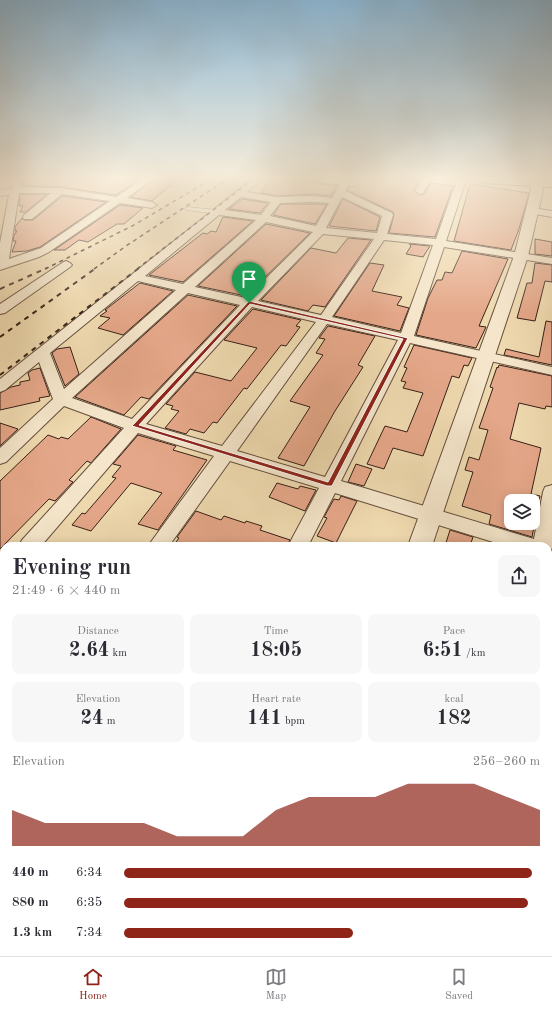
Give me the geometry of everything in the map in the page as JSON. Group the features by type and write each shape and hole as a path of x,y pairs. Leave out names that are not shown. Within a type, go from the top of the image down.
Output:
{"street":[{"path":"9,225 2,265 36,255 81,225"},
{"path":"0,388 201,225"},
{"path":"0,458 61,400 257,225"},
{"path":"292,225 320,231 439,243 552,261"},
{"path":"33,542 135,426 249,303 320,231 323,225"},
{"path":"161,542 324,319 380,237 385,225"},
{"path":"300,542 406,338 445,225"},
{"path":"421,542 521,256 536,225"},
{"path":"0,310 66,265"},
{"path":"135,277 552,371"},
{"path":"43,353 61,400 135,426 519,542"},
{"path":"544,542 552,492"}],"building":[{"path":"17,225 73,225 40,247 27,251 12,252 16,241 13,241 14,235 17,231 15,231"},
{"path":"91,225 116,225 88,242 79,240 65,250 54,250"},
{"path":"219,225 249,225 183,282 149,275 203,233 207,234 211,231 216,232"},
{"path":"265,225 310,233 246,296 198,286"},
{"path":"330,225 378,225 376,231 329,226"},
{"path":"391,225 439,225 435,237 389,233"},
{"path":"459,225 520,225 511,250 454,241"},
{"path":"348,238 371,240 325,307 313,305 308,311 261,300 311,248 336,253"},
{"path":"535,239 552,242 552,256 535,254"},
{"path":"409,244 430,246 423,257 406,254 411,246"},
{"path":"462,251 508,259 479,326 486,327 476,348 416,335 428,298 437,280 442,280 445,272 452,273"},
{"path":"370,263 384,265 372,291 402,297 397,305 409,308 400,331 334,316"},
{"path":"535,263 552,265 552,282 545,281 535,321 517,318 527,283 532,283"},
{"path":"140,283 173,291 123,335 98,328 110,318 100,316 107,311 105,310"},
{"path":"188,295 237,306 149,399 141,397 124,415 75,397"},
{"path":"253,309 301,320 296,326 300,327 286,346 281,345 247,389 244,388 217,423 213,422 204,433 190,429 186,434 165,428 179,411 171,409 173,406 166,404 195,372 231,381 257,348 224,340"},
{"path":"546,321 552,322 552,365 504,355 506,349 539,357"},
{"path":"328,326 375,336 358,365 363,367 335,411 304,466 278,458 310,407 290,401 323,355 316,353 325,339 319,338"},
{"path":"414,345 472,358 468,366 464,365 459,378 452,376 423,456 393,448 384,469 367,464 385,426 407,432 423,393 403,388 406,382 401,381 407,368 404,367"},
{"path":"70,347 79,374 65,386 52,353 57,349"},
{"path":"499,365 552,376 552,407 546,406 545,409 519,403 510,439 541,448 531,494 504,494 504,529 489,524 491,515 462,506 473,472 465,470 469,457 479,460 488,430 479,428 493,388 490,387 497,367 498,368"},
{"path":"40,368 50,396 39,398 40,401 0,410 0,393 11,387 20,385 20,382 30,380 28,373 32,370"},
{"path":"91,417 121,429 91,463 87,461 69,480 73,482 55,501 49,499 7,542 0,542 0,481 48,435 59,439 61,437 68,439"},
{"path":"0,423 18,429 0,446"},
{"path":"138,435 176,446 173,450 207,460 158,530 138,524 162,493 131,483 91,531 72,525 82,513 85,514 116,478 112,477 121,466 113,464"},
{"path":"356,464 372,469 364,486 348,482"},
{"path":"277,483 298,489 300,486 316,490 305,511 269,497"},
{"path":"341,496 357,501 336,542 333,542 317,536 327,518 324,517 334,499 339,500"},
{"path":"196,511 221,520 224,516 245,523 246,521 262,526 260,530 290,540 289,542 176,542 179,538 177,537"},
{"path":"450,530 473,537 471,542 446,542"},
{"path":"509,530 533,530 532,537"}],"railway":[{"path":"45,269 135,225"},
{"path":"94,269 158,225"},
{"path":"137,269 194,225"},
{"path":"0,289 47,268"},
{"path":"0,337 96,268"},
{"path":"0,375 139,268"}],"route":[{"path":"249,303 406,338 330,484 135,426 249,303"}]}
